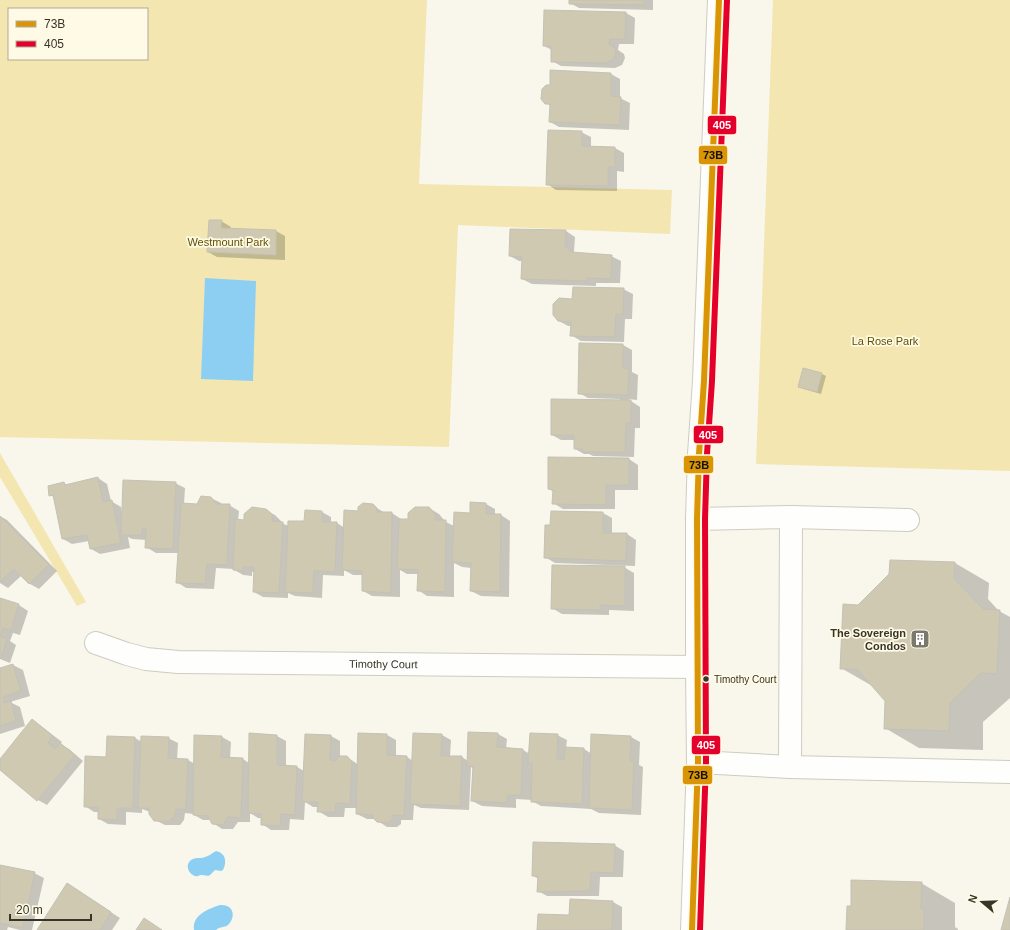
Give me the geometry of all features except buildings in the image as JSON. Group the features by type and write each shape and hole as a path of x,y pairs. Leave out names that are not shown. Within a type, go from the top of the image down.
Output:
{"street":[{"path":"692,930 698,762 697,519 719,0"},
{"path":"697,519 791,517 908,520"},
{"path":"790,767 791,517"},
{"name":"Timothy Court","path":"96,643 139,658 178,662 697,667"},
{"path":"698,762 790,767 1010,772"}],"green space":[{"name":"Westmount Park","path":"0,0 427,0 419,184 672,190 670,234 458,225 449,447 0,437"},
{"name":"La Rose Park","path":"773,0 1010,0 1010,471 756,464"},
{"path":"0,453 86,602 77,606 0,477"}],"water":[{"path":"205,278 256,281 253,381 201,379"},
{"path":"216,851 222,854 225,858 223,870 215,870 208,876 197,876 190,873 188,866 190,861 194,858 206,857"},
{"path":"220,905 230,907 232,912 232,920 228,925 216,930 194,930 196,920 202,913"}],"transit line":[{"name":"73B","path":"692,930 698,762 697,519 719,0"},
{"name":"405","path":"700,930 706,762 705,519 727,0"}],"place":[{"name":"The Sovereign Condos","path":"920,639"},
{"name":"Timothy Court","path":"706,679"}]}
